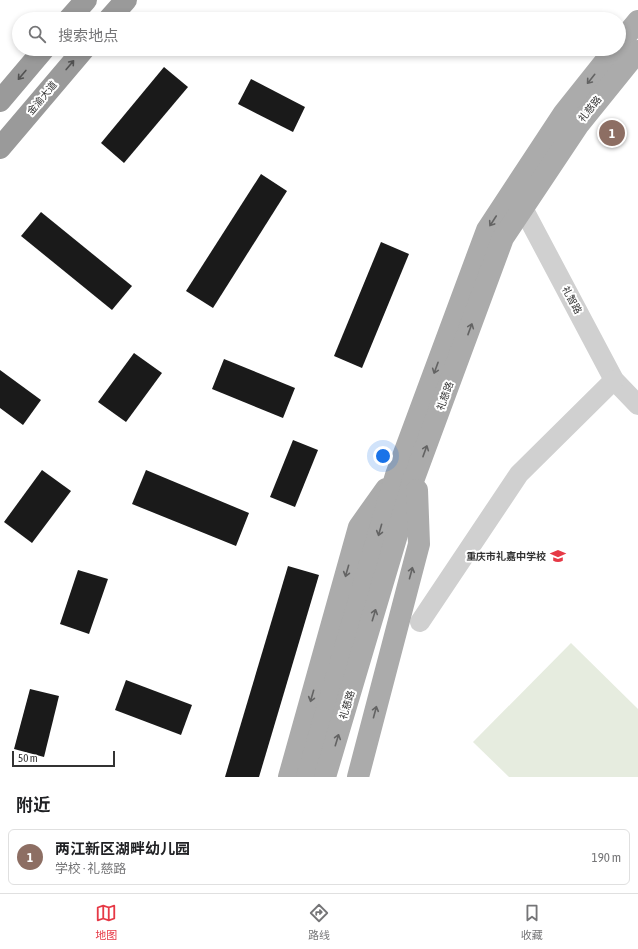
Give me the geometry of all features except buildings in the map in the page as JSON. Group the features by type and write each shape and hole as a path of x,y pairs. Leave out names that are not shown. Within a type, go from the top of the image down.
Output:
{"highway":[{"path":"116,12 126,0"},
{"path":"0,101 38,56"},
{"name":"金渝大道","path":"0,148 78,56"}],"main road":[{"path":"626,36 638,21"},
{"name":"礼慈路","path":"518,199 638,50"},
{"name":"礼慈路","path":"307,777 406,473 504,238 518,199 564,112 609,56"},
{"path":"289,777 359,527 406,473"},
{"path":"358,777 419,544 406,473"},
{"name":"礼慈路","path":"325,777 413,481 406,473"}],"street":[{"name":"礼智路","path":"518,199 614,380 638,405"},
{"path":"420,622 519,474 614,380"}],"shaded area":[{"path":"571,643 638,709 638,777 509,777 473,742"}],"place":[{"name":"两江新区湖畔幼儿园","path":"612,133"},
{"name":"重庆市礼嘉中学校","path":"558,556"}]}
